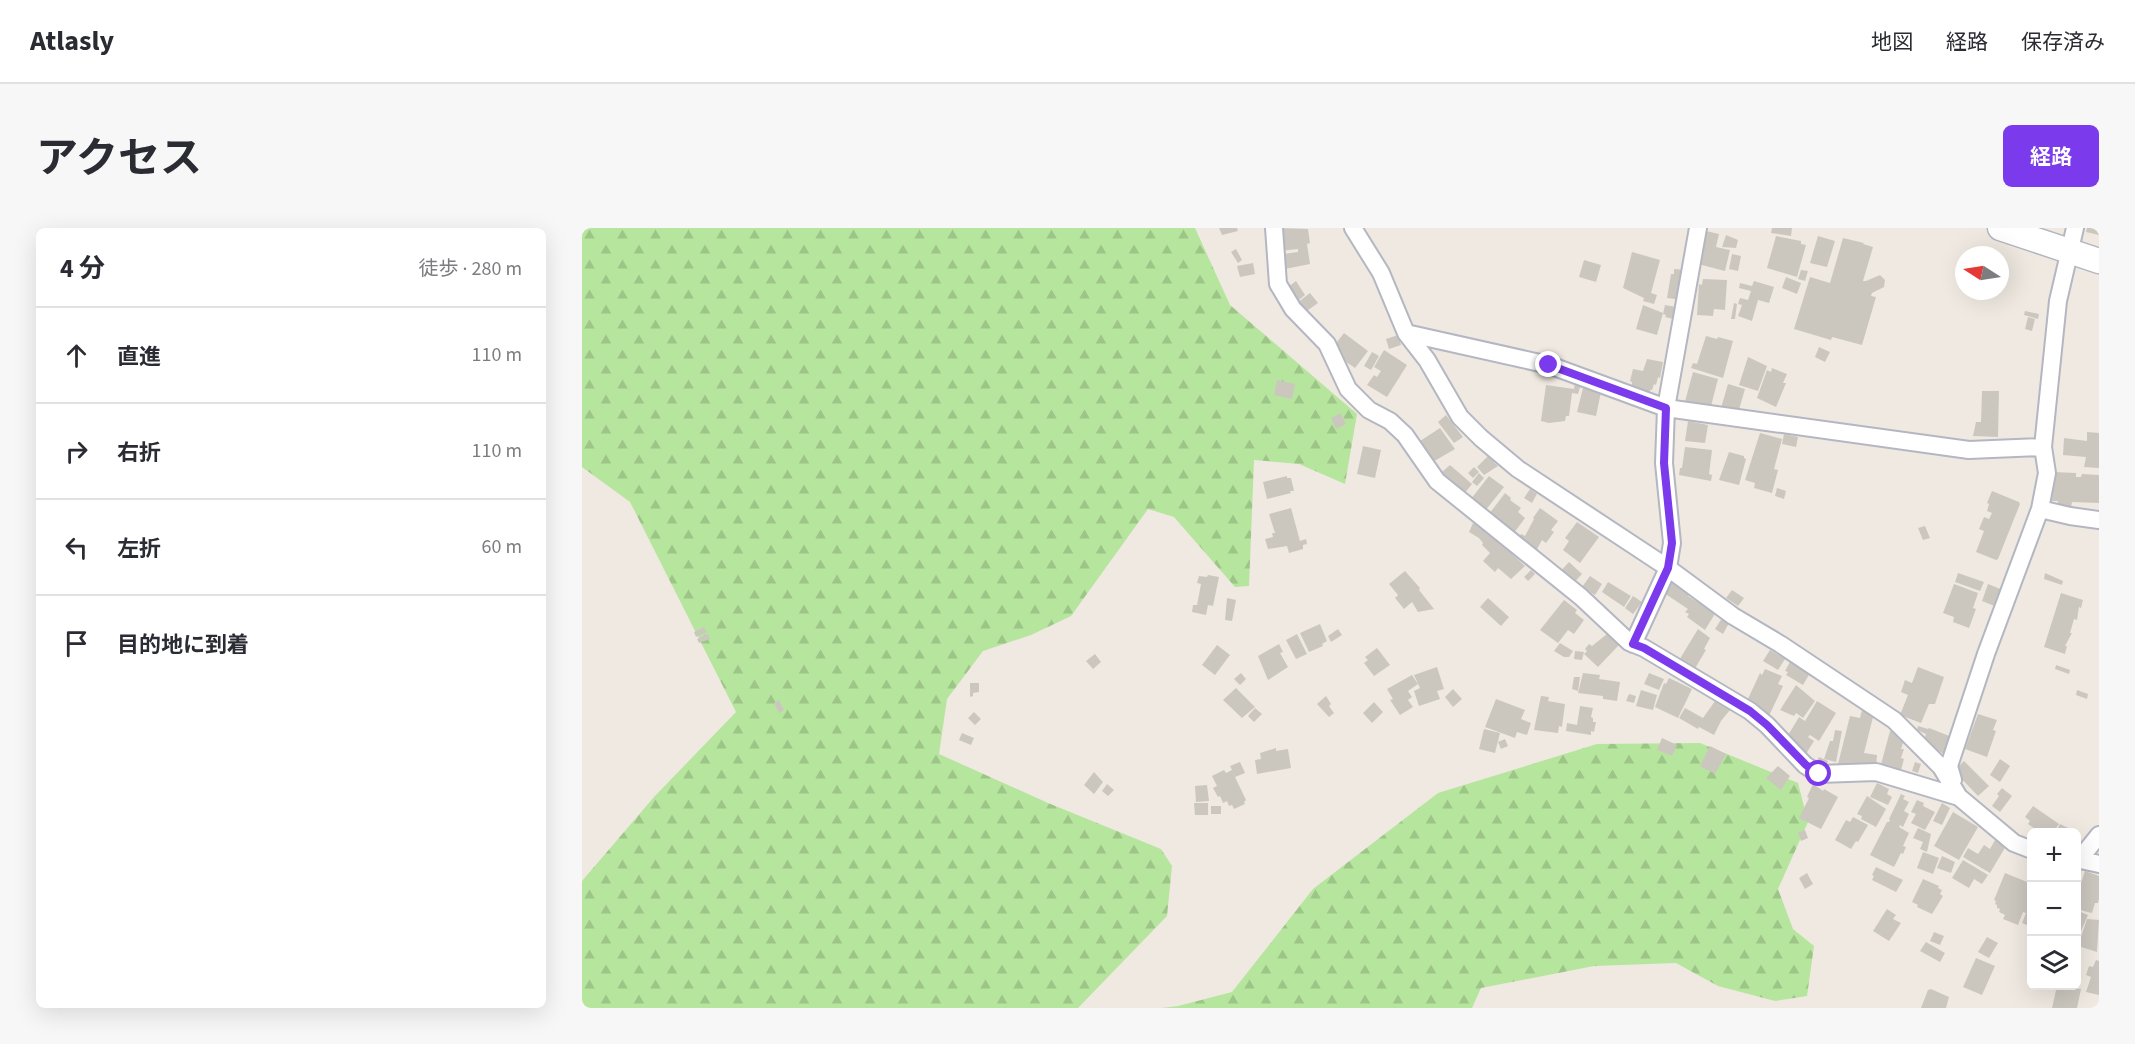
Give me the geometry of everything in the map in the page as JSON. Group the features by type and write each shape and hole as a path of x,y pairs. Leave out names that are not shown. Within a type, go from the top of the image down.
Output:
{"main road":[{"path":"2000,228 2099,261"}],"street":[{"path":"1274,228 1278,284 1293,309 1327,344 1348,388 1369,410 1390,421 1405,435 1437,481 1581,597 1629,642 1644,648 1750,711 1806,765 1819,774 1876,772 1959,797"},
{"path":"1353,228 1382,273 1406,333 1427,360 1460,417 1480,438 1518,469 1668,568 1733,616 1780,644 1894,720 1941,766 1959,797 2014,843 2027,848"},
{"path":"1633,644 1668,568 1672,543 1664,463 1666,408 1698,228"},
{"path":"1959,797 1949,766 1986,654 2040,509 2047,473 2043,447 2058,301 2075,228"},
{"path":"1406,333 1549,365 1666,408 1969,450 2043,447"},
{"path":"2040,509 2099,520"},
{"path":"2081,856 2099,835"},
{"path":"2081,860 2099,864"}],"green space":[{"path":"582,228 1195,228 1230,305 1357,414 1345,484 1299,464 1254,460 1249,586 1235,587 1174,517 1148,509 1071,616 1031,635 983,651 947,699 939,754 1048,803 1161,849 1172,866 1167,916 1078,1008 582,1008 582,881 654,797 736,712 630,502 582,467"},
{"path":"1700,743 1798,783 1808,822 1778,889 1793,929 1814,946 1807,996 1775,1001 1718,986 1676,963 1594,966 1481,988 1472,1008 1162,1008 1232,992 1313,889 1438,793 1597,744"}],"building":[{"path":"1219,228 1237,228 1238,231 1222,235"},
{"path":"1278,228 1308,229 1310,243 1307,244 1310,264 1285,269 1283,254 1298,252 1298,249 1280,251"},
{"path":"1772,228 1792,228 1791,236 1771,233"},
{"path":"2087,228 2099,228 2099,235 2086,232"},
{"path":"1702,230 1719,234 1716,247 1730,250 1725,271 1698,264"},
{"path":"1726,235 1738,240 1736,248 1722,247"},
{"path":"1776,236 1801,241 1801,244 1806,245 1797,277 1767,268"},
{"path":"1818,236 1835,241 1827,267 1810,263"},
{"path":"1843,238 1873,247 1863,281 1880,275 1885,280 1884,287 1872,293 1871,296 1876,297 1862,345 1832,337 1831,340 1794,329 1810,277 1830,283"},
{"path":"1236,249 1242,260 1238,263 1231,252"},
{"path":"1632,252 1660,260 1651,293 1657,295 1654,304 1643,301 1644,298 1623,288"},
{"path":"1732,254 1741,256 1738,271 1729,269"},
{"path":"1584,260 1601,265 1596,282 1579,277"},
{"path":"1253,263 1255,274 1240,277 1237,266"},
{"path":"1674,269 1686,270 1682,300 1667,298"},
{"path":"1801,270 1808,271 1805,281 1798,279"},
{"path":"1786,277 1801,283 1797,294 1782,288"},
{"path":"1703,279 1727,280 1725,310 1714,309 1713,316 1697,315 1699,284 1702,285"},
{"path":"1296,281 1305,295 1295,303 1284,290"},
{"path":"1754,281 1774,287 1769,303 1758,300 1752,321 1738,316 1742,305 1738,304 1740,298 1748,300 1751,291 1739,288 1740,283 1752,286"},
{"path":"1310,293 1318,303 1304,313 1297,303"},
{"path":"1734,303 1737,304 1735,319 1731,319"},
{"path":"1643,305 1663,313 1657,335 1636,329"},
{"path":"1665,305 1676,307 1673,319 1663,314"},
{"path":"2025,311 2039,314 2038,319 2024,315"},
{"path":"2028,317 2035,319 2032,331 2025,329"},
{"path":"1344,333 1368,351 1355,368 1330,351"},
{"path":"1398,335 1401,345 1389,349 1386,339"},
{"path":"1706,336 1733,341 1723,378 1691,368 1693,363 1697,364"},
{"path":"1819,347 1830,352 1825,362 1815,357"},
{"path":"1384,350 1407,365 1387,397 1367,385 1374,375 1377,377 1381,371 1374,367"},
{"path":"1372,352 1379,356 1371,370 1364,366"},
{"path":"1748,357 1767,366 1758,391 1739,385"},
{"path":"1647,359 1663,362 1660,378 1658,377 1656,385 1654,384 1650,392 1632,388 1630,381 1633,369 1643,371"},
{"path":"1772,368 1787,374 1783,383 1786,383 1776,407 1757,398 1767,370 1771,372"},
{"path":"1693,372 1718,379 1710,410 1684,405"},
{"path":"1277,380 1295,384 1292,399 1274,395"},
{"path":"1575,383 1581,384 1578,394 1572,393 1569,416 1566,416 1565,421 1549,423 1541,421 1546,385 1574,389"},
{"path":"1728,384 1745,389 1738,413 1721,408"},
{"path":"1583,388 1601,392 1596,416 1577,412"},
{"path":"1982,391 1999,391 1998,437 1973,436 1976,422 1981,422"},
{"path":"1341,413 1346,424 1336,429 1331,418"},
{"path":"1446,415 1463,437 1454,443 1438,422"},
{"path":"1688,421 1708,425 1705,443 1685,441"},
{"path":"1440,428 1455,449 1431,463 1417,443"},
{"path":"2087,432 2099,433 2099,468 2084,467 2086,457 2063,455 2064,438 2087,441"},
{"path":"1760,433 1782,439 1774,469 1778,470 1772,493 1754,488 1755,483 1745,480"},
{"path":"1784,434 1798,437 1796,447 1782,444"},
{"path":"1363,446 1381,450 1375,478 1357,474"},
{"path":"1685,447 1712,450 1709,474 1712,475 1711,481 1679,475"},
{"path":"1729,452 1744,456 1746,459 1739,485 1719,480"},
{"path":"1488,456 1498,466 1484,475 1477,467"},
{"path":"1450,465 1472,484 1460,499 1435,478"},
{"path":"1474,467 1479,472 1473,478 1468,473"},
{"path":"2054,472 2076,473 2076,477 2081,477 2082,474 2099,475 2099,503 2072,502 2071,507 2058,506 2058,501 2052,501"},
{"path":"1479,473 1484,478 1477,486 1472,482"},
{"path":"1287,476 1291,478 1294,491 1267,499 1263,482"},
{"path":"1489,476 1504,487 1485,511 1467,504"},
{"path":"1777,488 1786,491 1784,499 1775,496"},
{"path":"1530,489 1537,494 1532,503 1524,498"},
{"path":"1992,491 2020,504 1996,560 1976,552 1984,531 1979,529 1984,517 1989,519 1992,513 1987,511 1989,504 1987,503"},
{"path":"1505,493 1521,508 1518,512 1525,518 1511,537 1486,518"},
{"path":"1291,508 1300,541 1306,539 1307,544 1303,545 1303,549 1289,553 1287,546 1268,549 1265,539 1273,537 1272,533 1275,533 1269,514"},
{"path":"1540,508 1558,521 1551,530 1554,532 1546,543 1542,540 1535,553 1517,540 1521,534 1525,536"},
{"path":"1577,522 1599,537 1580,563 1563,550 1569,541 1565,538"},
{"path":"1473,523 1487,530 1525,566 1511,579 1498,568 1495,572 1483,561 1490,553 1479,538 1469,532"},
{"path":"1925,526 1930,538 1923,540 1918,528"},
{"path":"1569,562 1582,574 1570,587 1557,575"},
{"path":"1531,570 1535,574 1528,581 1524,577"},
{"path":"1405,571 1434,609 1418,612 1412,602 1404,609 1395,598 1398,595 1389,584"},
{"path":"1958,573 1984,582 1980,591 1955,582"},
{"path":"2045,573 2063,581 2062,585 2044,579"},
{"path":"1208,575 1219,577 1213,606 1208,605 1206,615 1192,612 1193,605 1197,605 1201,584 1197,583 1199,576 1207,577"},
{"path":"1590,576 1602,584 1595,595 1582,587"},
{"path":"1673,581 1690,594 1688,596 1716,612 1705,630 1687,617 1689,614 1685,612 1688,609 1664,593"},
{"path":"1608,582 1631,596 1624,607 1602,592"},
{"path":"1954,584 1978,593 1973,608 1976,609 1969,628 1953,622 1954,617 1943,613"},
{"path":"1988,584 2003,590 1997,607 1982,601"},
{"path":"1732,590 1744,598 1738,606 1726,598"},
{"path":"2061,593 2083,600 2065,646 2067,646 2065,654 2044,647"},
{"path":"1633,596 1642,602 1633,614 1625,608"},
{"path":"1227,598 1236,600 1232,621 1225,620"},
{"path":"1488,598 1509,617 1501,626 1480,607"},
{"path":"1564,600 1577,610 1575,613 1584,620 1574,634 1568,630 1558,643 1540,630"},
{"path":"1722,618 1729,623 1723,634 1715,629"},
{"path":"1320,624 1327,641 1322,644 1323,646 1309,652 1300,633"},
{"path":"704,627 707,632 696,637 694,632"},
{"path":"1338,629 1342,635 1331,642 1328,636"},
{"path":"1698,629 1710,638 1694,670 1678,662"},
{"path":"708,634 710,639 699,643 697,639"},
{"path":"1297,634 1307,654 1296,659 1286,640"},
{"path":"1607,634 1619,645 1598,667 1584,654 1587,651 1585,649 1589,644 1592,646"},
{"path":"1560,643 1573,651 1569,657 1564,657 1554,651"},
{"path":"1279,644 1283,652 1280,653 1288,667 1268,680 1258,656"},
{"path":"1217,645 1230,655 1215,675 1202,665"},
{"path":"1377,648 1390,665 1374,676 1364,663 1368,660 1365,657"},
{"path":"1770,650 1785,659 1778,670 1763,661"},
{"path":"1575,651 1584,652 1582,660 1574,659"},
{"path":"1095,654 1101,662 1093,669 1086,661"},
{"path":"1790,662 1810,673 1803,685 1786,675 1788,672 1785,671"},
{"path":"2056,665 2070,670 2069,674 2055,669"},
{"path":"1437,667 1444,689 1437,691 1440,699 1419,706 1414,691 1420,688 1414,675"},
{"path":"1918,667 1944,677 1935,704 1929,704 1921,723 1900,715 1908,695 1901,692 1905,680 1912,683"},
{"path":"1765,669 1782,676 1778,684 1783,686 1768,718 1747,701 1760,673 1762,675"},
{"path":"1241,673 1246,679 1240,685 1234,679"},
{"path":"1583,673 1600,675 1599,679 1620,682 1617,701 1603,699 1603,696 1578,693"},
{"path":"1649,673 1664,679 1659,690 1644,684"},
{"path":"1412,675 1418,684 1408,691 1412,697 1408,700 1413,707 1400,715 1390,700 1393,699 1387,689"},
{"path":"1574,677 1580,677 1578,691 1572,689"},
{"path":"1669,678 1692,689 1678,718 1655,707 1664,683 1666,684"},
{"path":"970,683 979,683 979,692 973,693 970,697"},
{"path":"1796,685 1815,701 1803,718 1796,713 1794,716 1780,710"},
{"path":"1236,688 1255,707 1242,718 1223,700"},
{"path":"1453,689 1462,699 1453,707 1445,697"},
{"path":"1641,690 1657,695 1653,710 1636,706"},
{"path":"2077,690 2088,694 2087,699 2076,695"},
{"path":"1629,694 1636,696 1634,703 1626,701"},
{"path":"1326,696 1334,713 1329,717 1317,704"},
{"path":"1541,696 1549,697 1548,701 1565,704 1562,727 1559,726 1558,733 1534,730"},
{"path":"1496,699 1525,710 1521,719 1531,723 1527,735 1517,732 1515,738 1485,727"},
{"path":"779,700 784,710 779,713 774,703"},
{"path":"1715,701 1730,710 1714,735 1679,718 1685,708 1703,718"},
{"path":"1817,701 1836,713 1819,741 1810,735 1808,737 1814,741 1806,754 1797,749 1792,743 1794,741 1787,737 1799,717 1805,721"},
{"path":"1374,702 1383,712 1372,723 1363,713"},
{"path":"1580,706 1593,708 1591,717 1593,722 1596,722 1591,735 1566,731 1567,723 1577,725"},
{"path":"1255,708 1262,714 1254,722 1248,716"},
{"path":"1862,710 1874,713 1864,753 1877,755 1876,767 1851,768 1838,764 1850,716 1860,718"},
{"path":"974,712 981,719 975,725 968,718"},
{"path":"1978,714 1997,720 1993,730 1996,731 1987,757 1965,749"},
{"path":"1918,726 1952,737 1945,754 1935,750 1924,740 1926,734 1917,730"},
{"path":"1484,729 1500,733 1495,753 1479,749"},
{"path":"1835,730 1842,731 1836,762 1824,759 1830,741 1833,741"},
{"path":"1890,731 1900,734 1898,739 1904,740 1901,758 1904,759 1900,774 1880,768"},
{"path":"962,733 974,738 971,745 959,740"},
{"path":"1662,738 1677,745 1672,756 1657,750"},
{"path":"1505,739 1508,746 1501,749 1498,742"},
{"path":"1710,746 1726,754 1715,774 1700,766"},
{"path":"1276,748 1276,751 1288,749 1291,768 1257,774 1255,760 1261,759 1260,753"},
{"path":"1819,757 1828,761 1825,768 1815,764"},
{"path":"2000,759 2010,766 2000,782 1990,775"},
{"path":"1964,761 1989,786 1978,796 1954,771"},
{"path":"1240,762 1245,773 1235,777 1246,800 1245,804 1234,809 1227,801 1223,803 1220,796 1218,797 1213,788 1217,786 1212,776 1224,770 1226,773 1232,770 1230,766"},
{"path":"1915,762 1921,764 1918,773 1912,771"},
{"path":"1778,766 1790,776 1781,790 1766,778"},
{"path":"1094,772 1103,782 1094,794 1084,785"},
{"path":"1877,783 1889,789 1887,794 1892,797 1888,805 1870,797"},
{"path":"1107,784 1114,790 1108,796 1102,791"},
{"path":"1813,784 1838,797 1821,829 1799,818"},
{"path":"1207,785 1209,801 1196,802 1195,786"},
{"path":"2002,788 2012,796 2000,812 1992,806"},
{"path":"1901,794 1905,796 1903,799 1909,802 1904,811 1909,814 1903,827 1900,825 1899,827 1909,833 1903,846 1906,847 1903,854 1901,853 1894,867 1870,855 1889,822"},
{"path":"1867,796 1886,809 1876,827 1861,819 1862,816 1857,814"},
{"path":"1917,800 1935,812 1925,830 1911,823 1916,814 1911,812"},
{"path":"1194,803 1208,803 1208,815 1195,815"},
{"path":"1942,803 1950,808 1942,825 1933,821"},
{"path":"1211,806 1221,806 1221,814 1211,814"},
{"path":"2033,806 2059,824 2056,828 2034,828 2028,824 2030,821 2025,817"},
{"path":"1953,812 1978,827 1959,860 1934,846"},
{"path":"1853,817 1868,825 1851,849 1835,840 1846,820 1850,822"},
{"path":"1918,828 1931,834 1927,852 1920,849 1923,842 1913,838"},
{"path":"1805,830 1808,838 1801,841 1798,832"},
{"path":"1995,840 2006,846 1990,873 1963,857 1968,848 1978,854 1984,845 1990,849"},
{"path":"1923,852 1939,858 1933,874 1917,868"},
{"path":"1942,856 1955,862 1951,873 1937,868"},
{"path":"1963,860 1988,875 1982,884 1974,879 1969,888 1952,878"},
{"path":"1876,867 1903,880 1896,892 1872,880"},
{"path":"2085,871 2099,876 2099,899 2092,913 2081,910 2081,883"},
{"path":"1807,873 1813,884 1805,889 1799,878"},
{"path":"2005,873 2027,882 2027,925 2022,923 2026,913 2023,912 2018,925 2003,919 2005,915 1999,912 2000,909 1997,908 1994,900"},
{"path":"1923,879 1939,886 1938,888 1942,890 1940,894 1943,896 1932,914 1912,902"},
{"path":"1887,909 1896,915 1893,919 1901,923 1889,941 1873,931"},
{"path":"2081,912 2088,915 2081,931"},
{"path":"2087,919 2099,920 2097,952 2081,947 2081,937"},
{"path":"1934,932 1944,936 1940,945 1930,941"},
{"path":"1987,937 1998,943 1989,958 1978,952"},
{"path":"1926,942 1945,953 1940,962 1920,951"},
{"path":"1976,958 1995,966 1982,995 1963,987"},
{"path":"2096,960 2099,961 2099,995 2086,992 2091,977 2086,975 2089,966 2093,967"},
{"path":"1931,989 1949,997 1946,1008 1921,1008 1928,990"},
{"path":"2056,990 2081,990 2077,1008 2052,1008"}],"route":[{"path":"1549,365 1666,408 1664,463 1672,543 1668,568 1633,644 1644,648 1750,711 1806,765 1819,774"}]}
